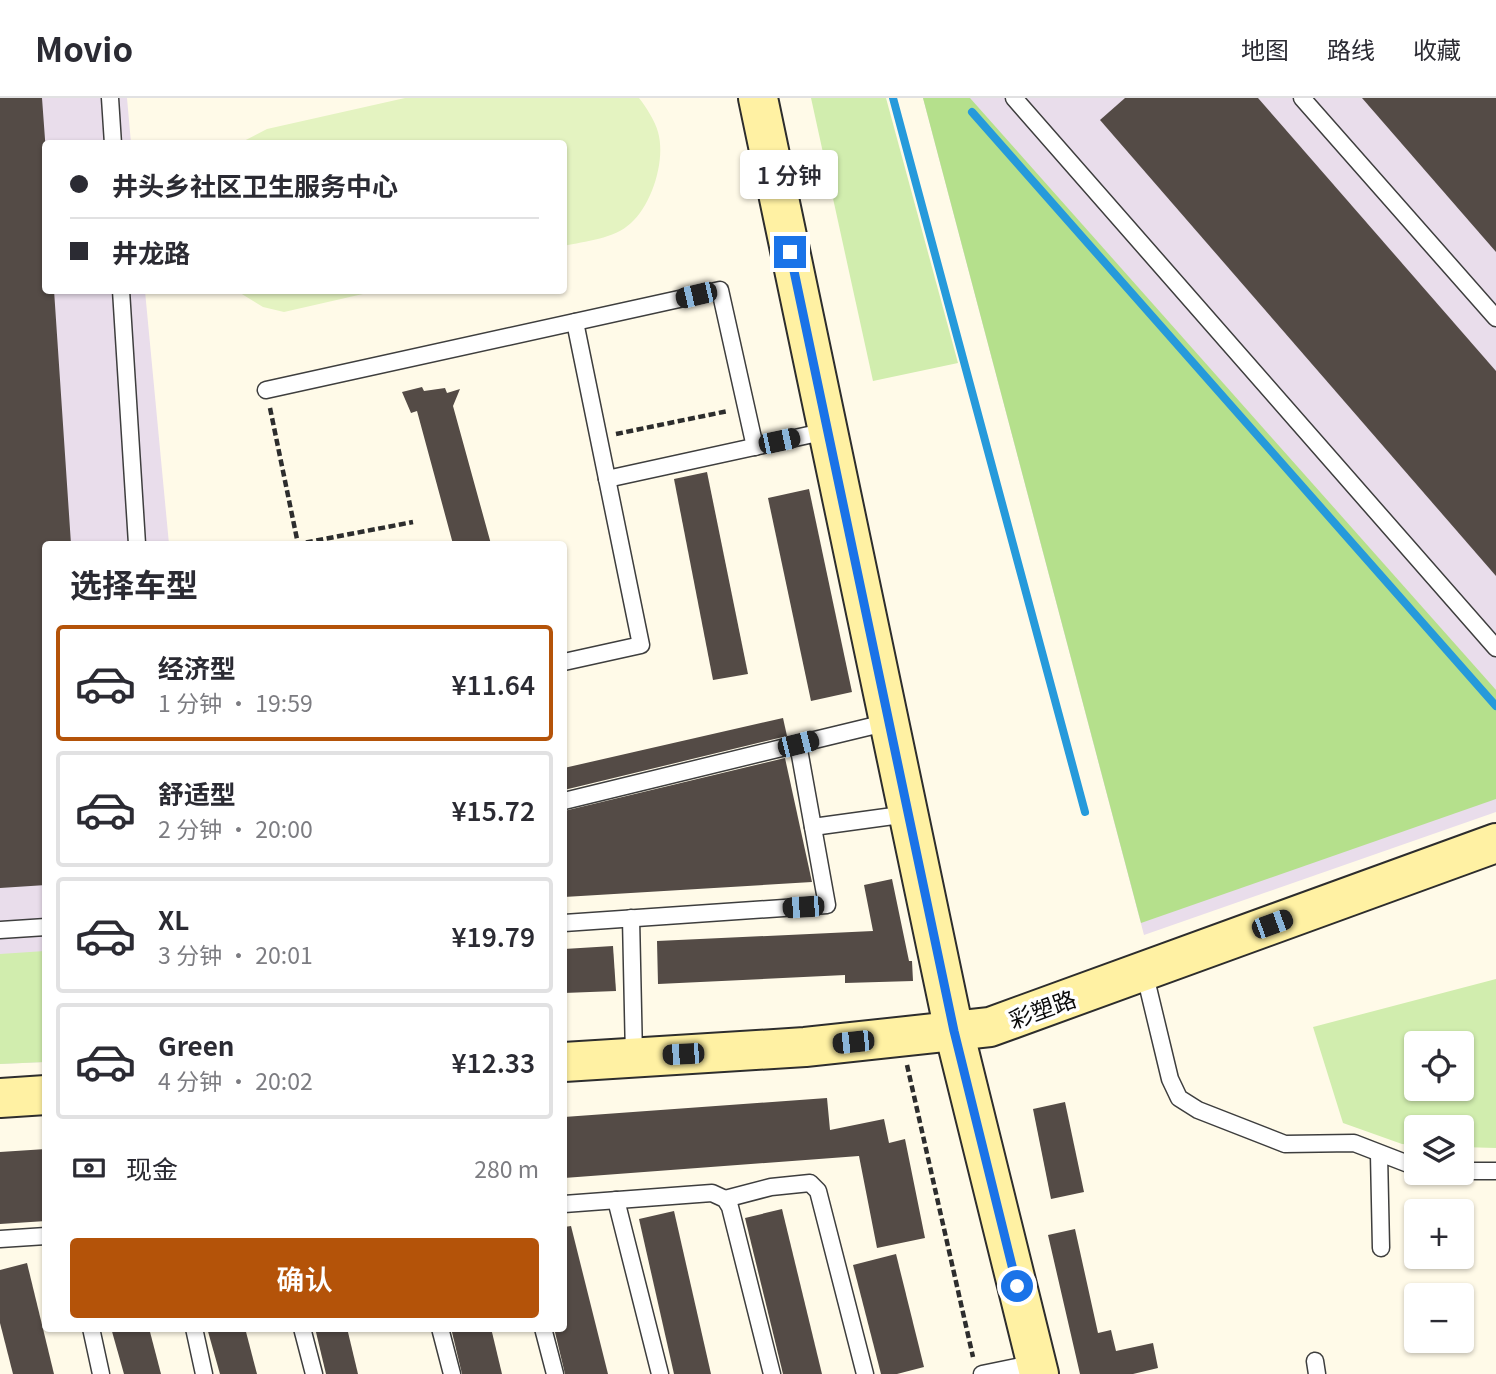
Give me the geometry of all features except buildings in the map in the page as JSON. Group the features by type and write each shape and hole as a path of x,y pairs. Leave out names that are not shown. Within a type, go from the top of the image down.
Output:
{"street":[{"path":"758,98 954,1031 1038,1368"},
{"name":"彩塑路","path":"567,1062 805,1047 990,1027 1496,844"},
{"path":"0,1098 42,1095"}],"lane":[{"path":"110,98 113,140"},
{"path":"1302,98 1496,318"},
{"path":"1023,101 1496,648"},
{"path":"266,390 720,290 755,447"},
{"path":"121,294 136,541"},
{"path":"567,661 641,645 575,322"},
{"path":"607,479 827,431"},
{"path":"567,800 889,722"},
{"path":"567,923 827,905 798,744"},
{"path":"813,827 908,814"},
{"path":"631,918 634,1057"},
{"path":"0,930 42,927"},
{"path":"1144,971 1170,1079 1180,1098 1198,1110 1284,1144 1353,1143 1404,1163"},
{"path":"1379,1154 1381,1248"},
{"path":"1474,1171 1496,1171"},
{"path":"725,1199 771,1187 810,1183 818,1191 865,1374"},
{"path":"567,1204 712,1193 725,1199 730,1207 772,1374"},
{"path":"616,1200 660,1374"},
{"path":"0,1239 42,1236"},
{"path":"92,1332 101,1374"},
{"path":"195,1332 204,1374"},
{"path":"303,1332 314,1374"},
{"path":"441,1332 452,1374"},
{"path":"545,1332 555,1374"},
{"path":"978,1367 1038,1368"}],"path":[{"path":"266,390 297,541"},
{"path":"598,438 746,407"},
{"path":"314,541 413,523"},
{"path":"900,1037 978,1367"}],"shaded area":[{"path":"0,98 127,98 131,140 42,140 42,294 145,294 169,541 42,541 42,1062 0,1064"},
{"path":"923,98 1496,98 1496,812 1144,935"}],"green space":[{"path":"405,98 639,98 658,132 659,168 645,205 631,223 616,233 599,239 567,245 567,140 246,140 267,129"},
{"path":"811,98 886,98 958,363 873,381"},
{"path":"923,98 970,98 1496,690 1496,799 1141,923"},
{"path":"242,294 363,294 284,312 263,307"},
{"path":"42,951 42,1062 0,1064 0,954"},
{"path":"1496,979 1496,1148 1474,1147 1474,1115 1404,1115 1404,1144 1343,1123 1313,1027"}],"waterway":[{"path":"893,98 1085,812"},
{"path":"972,112 1496,706"}],"route":[{"path":"790,252 954,1031 1017,1286"}]}
